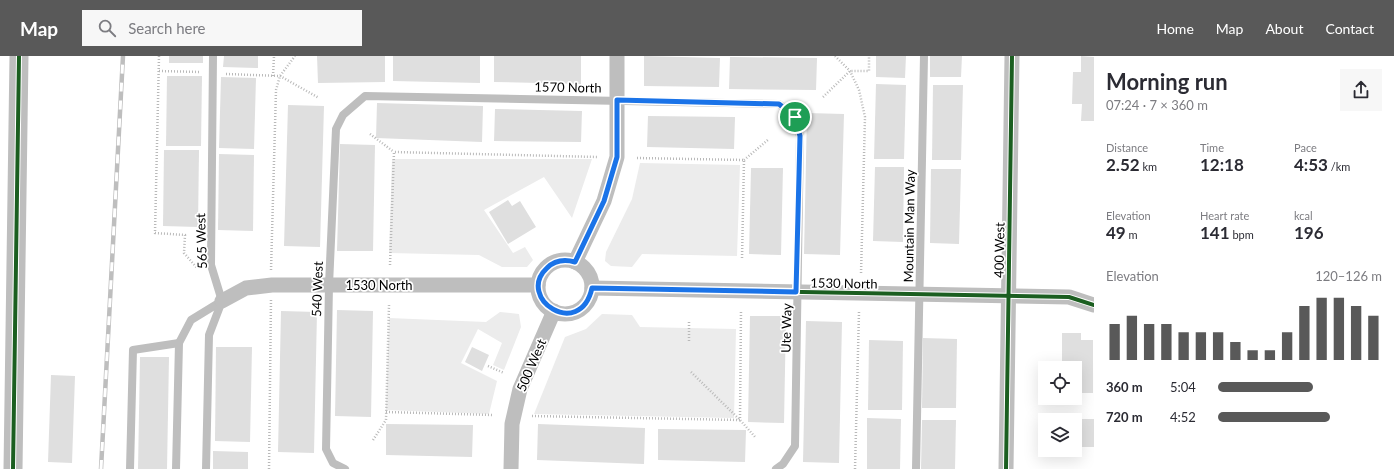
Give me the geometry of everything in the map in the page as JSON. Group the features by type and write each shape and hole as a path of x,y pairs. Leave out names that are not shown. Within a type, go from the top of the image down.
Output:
{"street":[{"path":"13,469 19,56"},
{"path":"575,262 604,201 617,157 617,56"},
{"name":"400 West","path":"1006,469 1012,56"},
{"path":"567,260 575,262 588,272 592,288 590,297 586,304 579,310 567,313 554,311 542,301 538,285 540,277 551,264 567,260"},
{"name":"1530 North","path":"222,301 246,288 265,286 538,285"},
{"name":"1530 North","path":"592,288 1069,297 1094,305"},
{"name":"500 West","path":"511,469 512,424 520,389 554,311"}],"lane":[{"name":"565 West","path":"213,56 211,265 222,301"},
{"name":"Mountain Man Way","path":"916,469 924,56"},
{"name":"1570 North","path":"342,115 365,96 779,104 795,117"},
{"name":"540 West","path":"342,115 336,129 329,285 326,449 333,463 345,469"},
{"name":"Ute Way","path":"780,467 795,446 796,292 800,136 795,117"},
{"path":"176,469 179,343 191,320 222,301"},
{"path":"206,469 209,335 222,301"},
{"path":"130,469 133,350 179,343"}],"path":[{"path":"159,56 155,233 185,235 184,253 197,268"},
{"path":"273,76 274,56"},
{"path":"272,271 276,90 280,76 295,56"},
{"path":"835,56 850,71 859,90 865,117 861,274"},
{"path":"823,97 850,71 869,71 869,56"},
{"path":"159,70 204,72"},
{"path":"226,74 280,76 319,98"},
{"path":"370,134 394,152 598,157"},
{"path":"637,158 744,160 769,139"},
{"path":"390,265 394,152"},
{"path":"742,259 744,160"},
{"path":"269,469 271,295"},
{"path":"373,440 386,420 389,305"},
{"path":"740,420 741,312"},
{"path":"855,469 859,312"},
{"path":"689,322 689,341"},
{"path":"488,366 504,373"},
{"path":"691,372 740,420 756,438"},
{"path":"386,412 492,415"},
{"path":"532,416 740,420"}],"shaded area":[{"path":"392,159 592,159 572,218 544,177 484,210 513,253 525,247 533,260 527,267 502,267 479,255 389,253"},
{"path":"640,163 740,165 737,256 642,254 632,267 611,266 605,261 606,252 632,199"},
{"path":"500,312 519,314 521,327 504,370 493,365 502,343 478,329 461,363 497,381 489,414 386,410 389,318 486,322"},
{"path":"602,314 632,315 640,327 736,329 734,418 534,414 565,337 586,329"}],"building":[{"path":"169,56 203,56 203,63 169,63"},
{"path":"224,56 258,56 258,68 223,67"},
{"path":"317,56 385,56 385,82 318,83"},
{"path":"393,56 480,56 480,83 393,81"},
{"path":"494,56 581,56 581,84 494,82"},
{"path":"644,56 720,58 719,87 644,86"},
{"path":"876,56 906,56 905,78 876,77"},
{"path":"930,56 962,56 961,77 930,77"},
{"path":"1081,56 1094,57 1094,121 1081,121 1082,104 1072,104 1073,72 1081,72"},
{"path":"730,57 817,58 816,90 729,89"},
{"path":"167,76 202,76 201,146 166,146"},
{"path":"221,77 256,78 254,149 219,148"},
{"path":"876,84 906,85 904,159 874,159"},
{"path":"933,85 963,85 961,160 932,160"},
{"path":"377,103 483,106 482,142 376,138"},
{"path":"288,105 324,106 320,247 284,246"},
{"path":"495,109 582,111 581,142 494,141"},
{"path":"807,113 844,114 840,255 804,254"},
{"path":"648,116 735,117 734,149 647,147"},
{"path":"340,144 375,145 373,251 337,251"},
{"path":"164,150 199,150 198,227 163,226"},
{"path":"219,154 254,155 253,231 218,230"},
{"path":"875,167 904,167 903,242 873,241"},
{"path":"751,168 783,168 781,255 749,254"},
{"path":"931,169 961,169 959,244 930,243"},
{"path":"508,200 512,206 520,201 536,227 508,244 489,212"},
{"path":"337,310 373,311 371,417 335,416"},
{"path":"281,311 317,312 314,453 278,452"},
{"path":"750,316 786,316 784,423 748,422"},
{"path":"806,321 842,322 839,463 803,462"},
{"path":"1062,333 1081,333 1081,340 1093,340 1093,393 1082,393 1082,361 1062,361"},
{"path":"923,338 957,339 956,408 922,408"},
{"path":"869,340 903,341 902,410 868,410"},
{"path":"216,347 252,347 250,442 215,441"},
{"path":"472,347 489,355 482,371 465,362"},
{"path":"140,357 169,357 167,469 138,469"},
{"path":"51,375 75,376 72,463 48,462"},
{"path":"867,418 901,419 900,469 867,469"},
{"path":"1082,419 1094,419 1094,447 1082,447"},
{"path":"922,420 956,420 955,469 921,469"},
{"path":"386,424 473,425 472,457 386,455"},
{"path":"538,424 645,428 644,464 537,460"},
{"path":"658,429 746,430 745,462 658,460"},
{"path":"213,451 248,452 248,469 213,469"}],"railway":[{"path":"101,469 123,56"}],"cycle path":[{"path":"13,469 19,56"},
{"path":"1006,469 1012,56"},
{"path":"592,288 1069,297 1094,305"}],"route":[{"path":"617,100 779,104 795,117 800,136 796,292 592,288 590,297 586,304 579,310 571,313 554,311 542,301 538,285 540,277 551,264 567,260 575,262 604,201 617,157 617,100"}]}
